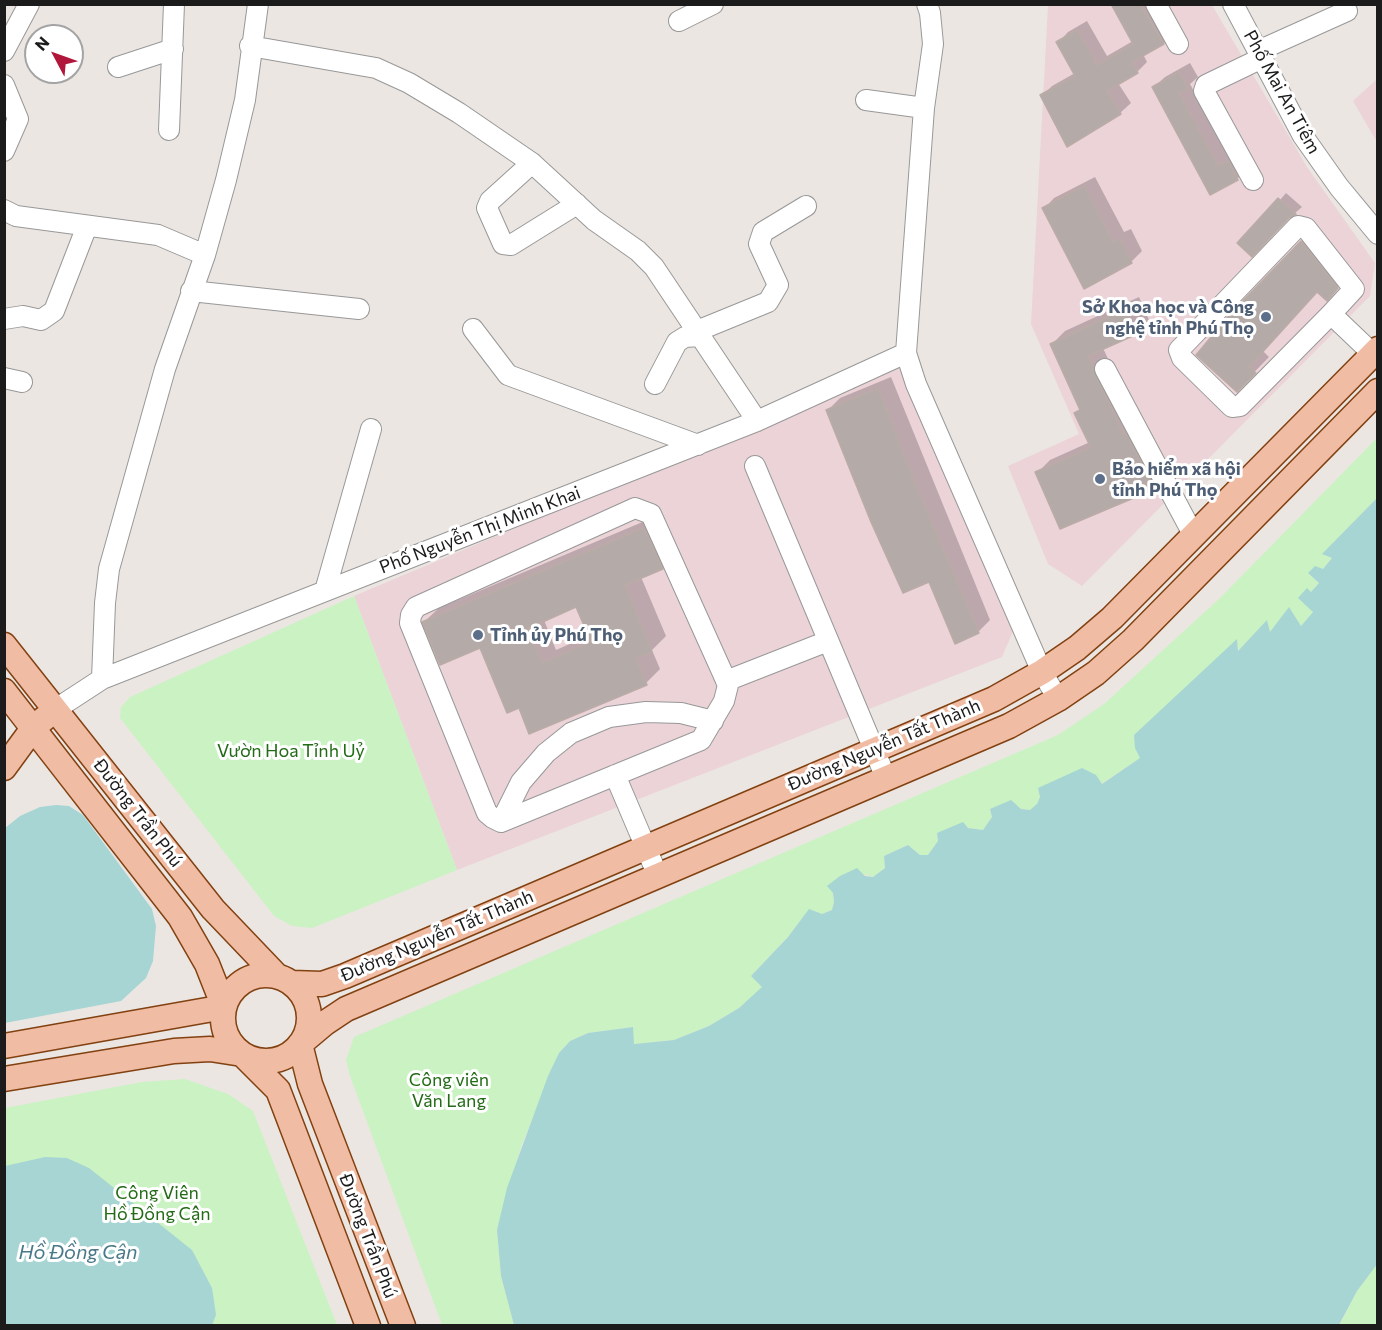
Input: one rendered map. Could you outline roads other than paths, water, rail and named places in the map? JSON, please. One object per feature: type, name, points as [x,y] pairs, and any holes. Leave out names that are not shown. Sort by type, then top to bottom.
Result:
[{"type":"main road","name":"Đường Nguyễn Tất Thành","points":[[284,980],[313,985],[330,982],[994,699],[1042,672],[1077,648],[1112,618],[1375,351]]},
{"type":"main road","name":"Đường Nguyễn Tất Thành","points":[[300,1044],[346,1010],[1008,726],[1058,699],[1096,673],[1132,640],[1377,391]]},
{"type":"main road","name":"Đường Trần Phú","points":[[4,645],[213,909],[284,980]]},
{"type":"main road","name":"Đường Trần Phú","points":[[4,691],[180,918],[207,964],[225,1007]]},
{"type":"main road","points":[[4,768],[34,728],[56,709]]},
{"type":"main road","points":[[4,1079],[174,1051],[210,1049],[242,1054],[261,1061],[286,1056],[300,1044],[308,1028],[309,1012],[304,996],[284,980],[260,975],[244,981],[232,992],[225,1007],[226,1034],[242,1054]]},
{"type":"main road","points":[[4,1046],[225,1007]]},
{"type":"main road","name":"Đường Trần Phú","points":[[300,1044],[310,1084],[403,1326]]},
{"type":"main road","name":"Đường Trần Phú","points":[[242,1054],[278,1090],[368,1326]]},
{"type":"street","points":[[4,51],[28,4]]},
{"type":"street","points":[[169,130],[174,4]]},
{"type":"street","points":[[102,679],[105,603],[110,569],[165,369],[205,255],[226,180],[245,100],[250,46],[258,4]]},
{"type":"street","points":[[679,21],[713,4]]},
{"type":"street","points":[[1156,4],[1178,44]]},
{"type":"street","name":"Phố Mai An Tiêm","points":[[1233,4],[1303,136],[1339,187],[1377,234]]},
{"type":"street","points":[[934,7],[933,44],[924,108],[906,353],[916,384],[1042,672],[1058,699]]},
{"type":"street","points":[[1253,180],[1204,91],[1206,85],[1347,11]]},
{"type":"street","points":[[250,46],[376,68],[409,83],[459,113],[532,163],[577,204],[654,267],[757,422]]},
{"type":"street","points":[[118,67],[173,49]]},
{"type":"street","points":[[4,85],[18,119],[4,151]]},
{"type":"street","points":[[866,100],[924,108]]},
{"type":"street","points":[[532,163],[490,201],[487,208],[503,244],[511,245],[577,204]]},
{"type":"street","points":[[655,384],[677,342],[768,302],[778,285],[759,244],[763,232],[806,206]]},
{"type":"street","points":[[4,210],[15,216],[158,235],[205,255]]},
{"type":"street","points":[[4,319],[23,316],[41,320],[54,311],[87,226]]},
{"type":"street","points":[[1298,226],[1306,228],[1354,289],[1331,314],[1240,406],[1232,407],[1182,358],[1179,350],[1298,226]]},
{"type":"street","points":[[192,291],[359,309]]},
{"type":"street","points":[[1331,314],[1375,351]]},
{"type":"street","points":[[473,330],[508,375],[698,445]]},
{"type":"street","name":"Phố Nguyễn Thị Minh Khai","points":[[56,709],[102,679],[757,422],[906,353]]},
{"type":"street","points":[[1105,369],[1194,536]]},
{"type":"street","points":[[325,591],[371,429]]},
{"type":"street","points":[[755,466],[886,778]]},
{"type":"street","points":[[635,508],[651,514],[726,681],[727,693],[701,740],[501,822],[487,813],[410,622],[416,607],[635,508]]},
{"type":"street","points":[[726,681],[828,641]]},
{"type":"street","points":[[501,822],[521,782],[546,753],[571,733],[609,717],[646,712],[681,713],[713,721]]},
{"type":"street","points":[[615,775],[658,876]]},
{"type":"water","points":[[1377,498],[1378,1263],[1357,1291],[1339,1325],[514,1325],[501,1276],[497,1230],[507,1188],[548,1076],[559,1053],[570,1041],[588,1033],[633,1027],[634,1044],[674,1040],[709,1026],[739,1008],[762,987],[751,976],[788,937],[809,909],[822,914],[832,910],[833,893],[827,886],[840,876],[857,868],[865,876],[873,877],[885,868],[884,856],[908,845],[920,855],[928,855],[938,841],[937,833],[963,822],[968,828],[983,830],[992,817],[990,809],[1011,800],[1021,809],[1030,810],[1037,804],[1040,797],[1038,788],[1082,768],[1096,775],[1102,784],[1140,758],[1135,748],[1134,735],[1237,639],[1238,651],[1267,620],[1270,632],[1289,607],[1301,626],[1313,612],[1298,598],[1307,588],[1311,592],[1319,583],[1308,573],[1315,566],[1323,569],[1332,558],[1322,554]]},
{"type":"water","points":[[69,806],[83,815],[152,909],[156,926],[153,961],[146,978],[121,1001],[5,1023],[5,828],[20,816],[40,807]]},
{"type":"water","name":"Hồ Đồng Cận","points":[[45,1157],[67,1158],[89,1168],[192,1250],[212,1288],[216,1315],[212,1325],[5,1325],[5,1166]]},
{"type":"place","name":"Sở Khoa học và Công nghệ tỉnh Phú Thọ","points":[[1266,317]]},
{"type":"place","name":"Bảo hiểm xã hội tỉnh Phú Thọ","points":[[1100,479]]},
{"type":"place","name":"Tỉnh ủy Phú Thọ","points":[[478,635]]},
{"type":"park label","name":"Vườn Hoa Tỉnh Uỷ","points":[[291,751]]},
{"type":"park label","name":"Công viên Văn Lang","points":[[449,1090]]},
{"type":"park label","name":"Công Viên Hồ Đồng Cận","points":[[157,1203]]}]
